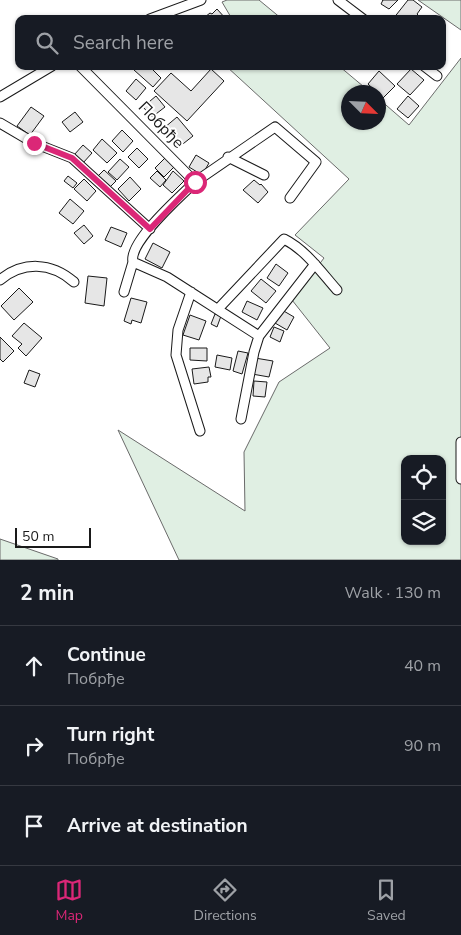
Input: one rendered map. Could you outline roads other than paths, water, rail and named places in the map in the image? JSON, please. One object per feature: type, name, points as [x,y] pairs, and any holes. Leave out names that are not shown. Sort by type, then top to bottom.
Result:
[{"type":"street","points":[[161,15],[201,0]]},
{"type":"street","points":[[338,0],[358,15]]},
{"type":"street","points":[[0,97],[45,70]]},
{"type":"street","name":"Побрђе","points":[[84,70],[195,182]]},
{"type":"street","points":[[429,70],[437,76]]},
{"type":"street","points":[[0,123],[34,143],[72,158],[150,229]]},
{"type":"street","points":[[124,292],[133,262],[131,255],[150,229],[195,182],[275,127],[316,162],[290,198]]},
{"type":"street","points":[[228,158],[264,175]]},
{"type":"street","points":[[218,309],[284,239],[293,244],[315,264],[337,290]]},
{"type":"street","points":[[133,262],[167,277],[259,336]]},
{"type":"street","points":[[241,419],[259,336],[315,264]]},
{"type":"street","points":[[0,280],[17,269],[35,265],[65,274],[74,282]]},
{"type":"street","points":[[191,292],[178,330],[176,355],[200,431]]},
{"type":"street","points":[[461,442],[461,479]]}]
